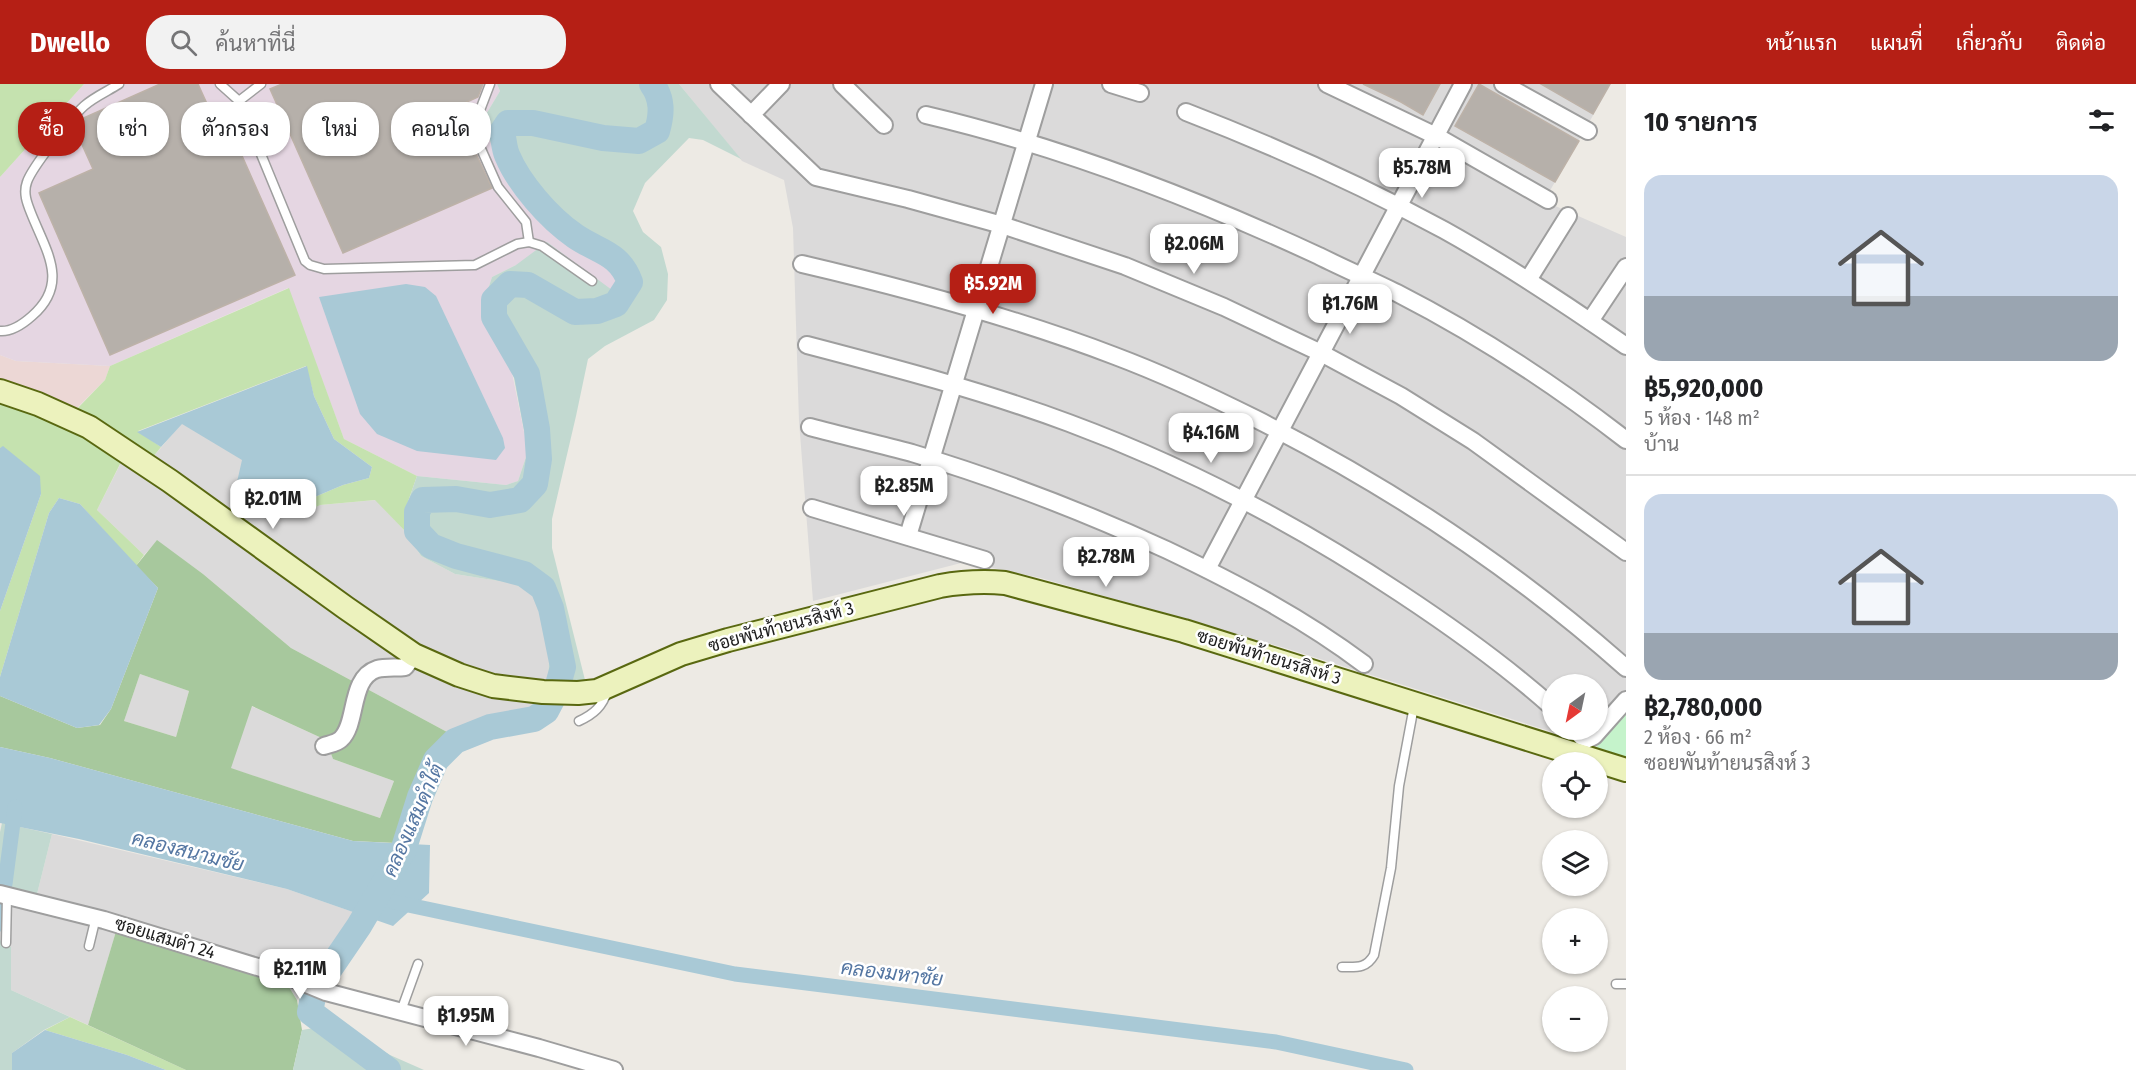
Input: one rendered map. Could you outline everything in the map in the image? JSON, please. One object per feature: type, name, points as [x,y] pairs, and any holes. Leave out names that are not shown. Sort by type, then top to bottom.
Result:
[{"type":"street","points":[[719,84],[816,177],[1002,225],[1125,266],[1224,307],[1321,353],[1401,396],[1473,441],[1626,552]]},
{"type":"street","points":[[751,115],[781,84]]},
{"type":"street","points":[[842,84],[884,125]]},
{"type":"street","points":[[908,536],[1044,84]]},
{"type":"street","points":[[1111,84],[1140,93]]},
{"type":"street","points":[[1327,84],[1436,136],[1548,200]]},
{"type":"street","points":[[1207,569],[1463,84]]},
{"type":"street","points":[[1503,84],[1588,131]]},
{"type":"street","points":[[1186,112],[1292,156],[1444,230],[1528,279],[1626,346]]},
{"type":"street","points":[[926,115],[1027,141],[1106,168],[1218,211],[1361,276],[1406,298],[1488,345],[1626,440]]},
{"type":"street","points":[[1528,279],[1568,216]]},
{"type":"street","points":[[802,264],[977,309],[1117,356],[1207,395],[1280,431],[1360,475],[1456,536],[1568,618],[1626,668]]},
{"type":"street","points":[[1590,321],[1626,267]]},
{"type":"street","points":[[807,345],[916,373],[1070,423],[1191,474],[1244,500],[1338,553],[1435,616],[1520,679],[1542,698]]},
{"type":"street","name":"ซอยพันท้ายนรสิงห์ 3","points":[[0,391],[38,404],[89,427],[180,487],[414,655],[459,675],[493,686],[543,692],[597,691],[681,654],[728,640],[821,614],[940,586],[968,581],[986,581],[1005,583],[1184,631],[1626,770]]},
{"type":"street","points":[[810,427],[993,479],[1076,509],[1207,569],[1273,604],[1365,664]]},
{"type":"street","points":[[812,508],[985,560]]},
{"type":"street","points":[[324,746],[343,737],[356,695],[366,677],[376,670],[405,667],[414,655]]},
{"type":"street","points":[[1608,720],[1626,700]]},
{"type":"street","name":"ซอยแสมดำ 24","points":[[4,895],[96,917],[287,976],[326,992],[614,1070]]},
{"type":"lane","points":[[0,331],[8,332],[41,309],[50,294],[54,278],[51,263],[26,199],[26,183],[39,160],[85,105],[119,84]]},
{"type":"lane","points":[[220,84],[239,101],[305,261],[310,265],[324,270],[475,265],[517,244],[529,242],[542,246],[592,281]]},
{"type":"lane","points":[[239,101],[261,84]]},
{"type":"lane","points":[[490,84],[477,118],[478,142],[498,187],[526,222],[529,242]]},
{"type":"lane","points":[[579,721],[597,710],[604,702],[609,687]]},
{"type":"lane","points":[[1342,968],[1364,967],[1374,955],[1391,868],[1399,786],[1414,703]]},
{"type":"lane","points":[[4,895],[6,943]]},
{"type":"lane","points":[[89,946],[96,917]]},
{"type":"lane","points":[[401,1011],[418,964]]},
{"type":"lane","points":[[1616,984],[1626,984]]},
{"type":"shaded area","points":[[84,84],[497,84],[500,91],[491,106],[491,102],[391,102],[391,156],[491,156],[491,135],[553,230],[560,219],[630,262],[612,290],[516,265],[492,277],[481,311],[509,358],[528,451],[518,481],[506,485],[417,476],[344,439],[288,288],[110,366],[16,361],[0,355],[0,177],[19,156],[85,156],[85,102],[68,102]]},
{"type":"shaded area","points":[[679,84],[1611,84],[1544,201],[1626,237],[1626,755],[1578,740],[1608,740],[1608,674],[1542,674],[1542,729],[1285,648],[1041,578],[965,562],[813,601],[799,421],[793,228],[784,180],[742,161]]},
{"type":"shaded area","points":[[0,355],[16,361],[110,366],[105,380],[61,424],[0,401]]},
{"type":"shaded area","points":[[182,423],[320,505],[376,500],[406,532],[421,556],[455,574],[512,583],[538,596],[550,640],[548,682],[531,710],[447,732],[291,648],[203,574],[157,541],[144,555],[97,510],[132,441],[153,457]]},
{"type":"shaded area","points":[[140,674],[189,691],[176,737],[124,721]]},
{"type":"shaded area","points":[[251,706],[326,740],[333,759],[394,781],[380,818],[230,768]]},
{"type":"shaded area","points":[[52,834],[287,889],[356,913],[297,1000],[284,979],[117,928],[88,1025],[11,990],[11,947],[0,940],[0,886],[37,894]]},
{"type":"green space","points":[[0,84],[84,84],[68,102],[18,102],[19,156],[0,177]]},
{"type":"green space","points":[[497,84],[679,84],[741,159],[703,140],[689,138],[645,183],[633,211],[643,232],[661,247],[668,274],[667,300],[654,320],[605,346],[588,359],[552,519],[552,548],[585,680],[548,682],[550,640],[538,596],[512,583],[455,574],[421,556],[406,532],[404,513],[417,476],[506,485],[518,481],[528,451],[510,358],[481,311],[492,277],[516,265],[547,242],[612,290],[630,262],[560,219],[553,231],[502,170],[491,143],[491,106],[500,91]]},
{"type":"green space","points":[[289,288],[344,439],[417,476],[404,513],[406,532],[375,500],[320,505],[295,517],[284,510],[343,485],[369,478],[372,467],[334,439],[314,396],[306,366],[138,431],[161,447],[153,457],[132,441],[74,412],[105,380],[110,366]]},
{"type":"green space","points":[[0,401],[41,414],[123,458],[97,510],[144,555],[136,566],[80,504],[59,498],[49,513],[0,677],[0,611],[41,494],[3,447],[0,448]]},
{"type":"green space","points":[[157,540],[203,574],[291,648],[447,732],[414,782],[396,843],[353,841],[50,758],[0,747],[0,696],[77,728],[100,725],[111,709],[158,588],[136,566]],"holes":[[[140,674],[189,691],[176,737],[124,721]],[[252,706],[326,740],[333,759],[394,781],[380,818],[231,768]]]},
{"type":"green space","points":[[1626,711],[1626,757],[1596,747],[1602,740],[1608,740],[1608,733]]},
{"type":"green space","points":[[2,823],[52,834],[37,894],[0,886]]},
{"type":"green space","points":[[117,928],[284,979],[297,1000],[302,1030],[293,1070],[186,1070],[88,1025]]},
{"type":"green space","points":[[0,940],[11,947],[11,990],[70,1017],[44,1030],[12,1053],[12,1070],[0,1070]]},
{"type":"green space","points":[[70,1017],[186,1070],[166,1070],[127,1055],[45,1030]]},
{"type":"green space","points":[[338,1024],[390,1055],[424,1070],[293,1070],[302,1030]]},
{"type":"water","points":[[406,284],[425,287],[436,296],[503,438],[505,448],[496,460],[417,451],[377,434],[360,414],[319,297]]},
{"type":"water","points":[[307,366],[314,396],[334,439],[372,467],[369,478],[343,485],[284,510],[237,482],[242,460],[182,424],[161,447],[137,432]]},
{"type":"water","points":[[3,446],[40,476],[41,494],[0,611],[0,448]]},
{"type":"water","points":[[59,498],[80,504],[158,588],[111,709],[99,725],[77,728],[0,696],[0,677],[49,513]]},
{"type":"water","name":"คลองสนามชัย","points":[[0,747],[50,758],[353,841],[430,845],[429,893],[393,926],[287,889],[79,839],[0,823]]},
{"type":"water","points":[[45,1030],[127,1055],[166,1070],[12,1070],[12,1053]]},
{"type":"building","points":[[160,84],[198,84],[206,102],[181,102],[181,156],[242,156],[295,275],[110,355],[39,193],[93,169],[85,151],[85,117],[97,112],[97,156],[169,156],[169,102],[119,102]]},
{"type":"building","points":[[282,84],[483,84],[478,97],[467,102],[391,102],[391,156],[477,156],[492,188],[343,253],[290,134],[290,102],[276,102],[270,89]]},
{"type":"building","points":[[1363,84],[1440,84],[1423,115]]},
{"type":"building","points":[[1479,84],[1579,141],[1555,182],[1455,126]]},
{"type":"building","points":[[1541,84],[1610,84],[1593,114]]},
{"type":"waterway","name":"คลองแสมดำใต้","points":[[388,1070],[310,1012],[314,992],[359,926],[403,851],[420,797],[436,760],[455,741],[490,727],[534,719],[546,711],[556,692],[563,667],[551,608],[543,588],[524,574],[456,556],[431,546],[417,531],[417,512],[423,500],[456,499],[490,505],[520,500],[535,484],[539,459],[537,429],[527,374],[494,317],[494,300],[510,284],[528,285],[575,312],[597,311],[616,304],[630,282],[614,258],[575,236],[555,220],[536,200],[512,166],[506,152],[502,132],[508,123],[533,123],[603,138],[639,141],[657,131],[659,125],[660,101],[652,84]]},
{"type":"waterway","points":[[5,884],[15,807]]},
{"type":"waterway","name":"คลองมหาชัย","points":[[394,902],[735,974],[1276,1042],[1406,1070]]},
{"type":"waterway","points":[[0,924],[2,906]]}]
